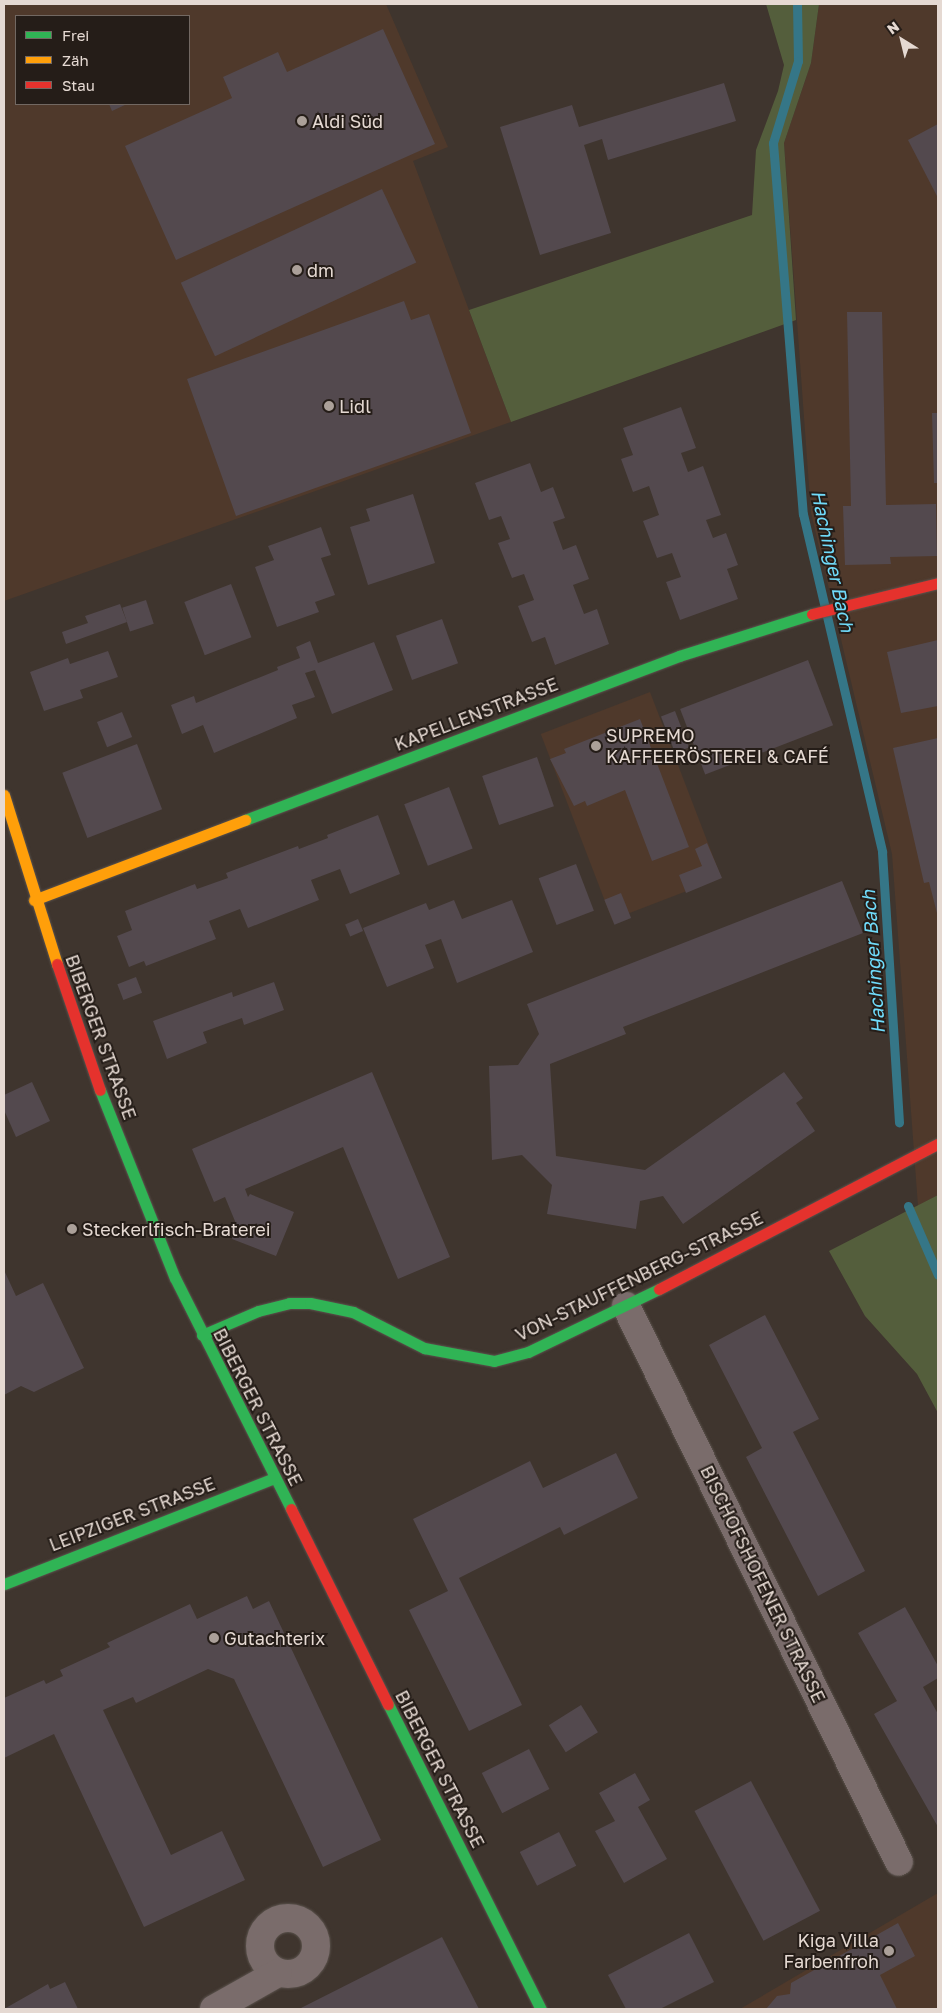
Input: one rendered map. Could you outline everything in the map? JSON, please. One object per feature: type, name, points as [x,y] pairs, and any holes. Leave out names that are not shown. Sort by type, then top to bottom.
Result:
[{"type":"street","name":"KAPELLENSTRASSE","points":[[34,900],[637,671],[818,613],[938,583]]},
{"type":"street","name":"BIBERGER STRASSE","points":[[4,795],[34,900],[121,1148],[202,1335],[541,2009]]},
{"type":"street","name":"VON-STAUFFENBERG-STRASSE","points":[[202,1335],[258,1311],[289,1303],[310,1303],[353,1312],[424,1348],[494,1361],[528,1352],[626,1306],[938,1144]]},
{"type":"street","name":"BISCHOFSHOFENER STRASSE","points":[[626,1306],[899,1862]]},
{"type":"street","name":"LEIPZIGER STRASSE","points":[[4,1584],[274,1478]]},
{"type":"street","points":[[214,2009],[278,1973]]},
{"type":"shaded area","points":[[4,4],[386,4],[448,147],[413,161],[511,422],[4,601]]},
{"type":"shaded area","points":[[819,4],[938,4],[938,1195],[918,1206],[892,854],[811,513],[784,143],[811,63]]},
{"type":"shaded area","points":[[650,692],[721,878],[612,920],[541,734]]},
{"type":"shaded area","name":"Kiga Villa Farbenfroh","points":[[938,1893],[938,2009],[740,2009]]},
{"type":"green space","points":[[766,4],[819,4],[811,63],[784,143],[796,320],[511,422],[469,310],[752,215],[756,150],[778,91],[784,65]]},
{"type":"green space","points":[[938,1195],[938,1413],[917,1374],[865,1316],[829,1251]]},
{"type":"building","name":"Aldi Süd","points":[[383,29],[435,144],[176,260],[125,146],[232,98],[223,77],[278,52],[287,72]]},
{"type":"building","points":[[724,83],[736,121],[608,160],[602,139],[584,145],[611,233],[540,255],[500,127],[572,105],[579,127]]},
{"type":"building","points":[[109,105],[125,105],[112,111]]},
{"type":"building","points":[[938,124],[938,198],[908,140]]},
{"type":"building","name":"dm","points":[[382,189],[416,262],[215,356],[181,283]]},
{"type":"building","name":"Lidl","points":[[404,301],[411,320],[429,314],[471,433],[236,516],[187,379]]},
{"type":"building","points":[[847,312],[882,312],[886,505],[936,504],[937,556],[890,557],[891,564],[845,565],[843,506],[851,506]]},
{"type":"building","points":[[681,407],[696,448],[681,453],[688,472],[703,466],[721,515],[706,520],[713,538],[726,533],[738,565],[727,569],[738,599],[680,620],[666,582],[681,577],[672,553],[657,558],[643,521],[659,515],[649,486],[633,492],[621,459],[633,455],[623,428]]},
{"type":"building","points":[[932,413],[938,413],[938,483],[934,483]]},
{"type":"building","points":[[530,463],[541,492],[553,487],[565,518],[553,522],[563,550],[576,545],[589,579],[573,585],[584,614],[597,609],[609,644],[555,665],[545,637],[532,642],[518,606],[534,600],[524,574],[512,578],[498,543],[510,539],[501,516],[489,520],[475,483]]},
{"type":"building","points":[[413,494],[435,563],[368,585],[350,527],[370,521],[366,509]]},
{"type":"building","points":[[321,527],[331,555],[321,558],[335,595],[315,602],[319,612],[277,627],[255,567],[274,560],[268,546]]},
{"type":"building","points":[[231,584],[251,637],[205,655],[184,602]]},
{"type":"building","points":[[146,600],[154,624],[130,632],[122,608]]},
{"type":"building","points":[[120,604],[127,622],[66,644],[62,632],[88,623],[85,616]]},
{"type":"building","points":[[442,619],[458,663],[412,680],[396,636]]},
{"type":"building","points":[[938,640],[938,706],[901,713],[887,652]]},
{"type":"building","points":[[310,641],[318,663],[374,642],[393,690],[332,714],[315,670],[305,673],[315,697],[292,705],[297,718],[214,753],[203,725],[182,734],[171,705],[194,696],[196,703],[278,670],[277,667],[300,658],[296,647]]},
{"type":"building","points":[[108,651],[118,677],[80,690],[83,698],[44,711],[30,672],[68,658],[70,664]]},
{"type":"building","points":[[808,660],[833,725],[705,774],[680,709]]},
{"type":"building","points":[[675,711],[689,747],[675,753],[661,716]]},
{"type":"building","points":[[122,712],[132,737],[107,747],[97,722]]},
{"type":"building","points":[[640,719],[689,847],[652,861],[625,790],[587,806],[585,801],[574,806],[550,759],[566,753],[564,749]]},
{"type":"building","points":[[938,738],[938,917],[929,882],[924,883],[893,748]]},
{"type":"building","points":[[137,744],[162,809],[87,838],[62,773]]},
{"type":"building","points":[[537,757],[554,806],[499,825],[482,776]]},
{"type":"building","points":[[449,787],[473,849],[428,866],[404,804]]},
{"type":"building","points":[[378,815],[400,874],[350,894],[340,869],[311,880],[319,900],[248,928],[240,909],[209,921],[216,939],[146,966],[144,961],[129,967],[117,936],[132,930],[125,911],[195,884],[197,889],[228,878],[226,873],[298,846],[299,849],[328,838],[327,835]]},
{"type":"building","points":[[707,843],[722,878],[686,893],[679,875],[702,866],[695,849]]},
{"type":"building","points":[[576,864],[594,911],[557,925],[539,878]]},
{"type":"building","points":[[842,881],[863,933],[623,1027],[626,1034],[550,1064],[556,1156],[645,1170],[784,1072],[803,1098],[796,1103],[815,1131],[683,1224],[663,1196],[640,1201],[636,1229],[547,1214],[552,1185],[522,1155],[492,1160],[489,1066],[518,1065],[539,1034],[527,1004]]},
{"type":"building","points":[[621,893],[631,918],[614,925],[604,900]]},
{"type":"building","points":[[454,900],[462,919],[512,900],[533,952],[457,983],[441,939],[425,945],[434,968],[387,987],[363,928],[426,903],[429,910]]},
{"type":"building","points":[[358,919],[363,931],[350,936],[345,924]]},
{"type":"building","points":[[136,977],[142,993],[123,1000],[117,984]]},
{"type":"building","points":[[274,982],[284,1010],[244,1025],[242,1018],[203,1032],[207,1043],[167,1059],[153,1021],[232,992],[233,997]]},
{"type":"building","points":[[372,1072],[450,1257],[398,1279],[343,1147],[245,1189],[248,1197],[250,1194],[294,1212],[276,1256],[232,1239],[237,1226],[225,1197],[214,1202],[192,1149]]},
{"type":"building","points":[[32,1082],[50,1121],[16,1137],[4,1110],[4,1095]]},
{"type":"building","points":[[4,1270],[16,1296],[43,1283],[84,1368],[34,1392],[21,1386],[4,1395]]},
{"type":"building","points":[[765,1315],[819,1419],[793,1432],[865,1571],[818,1596],[746,1457],[762,1448],[709,1345]]},
{"type":"building","points":[[616,1453],[638,1498],[564,1535],[560,1527],[459,1578],[522,1705],[469,1731],[409,1610],[448,1591],[413,1519],[530,1461],[543,1488]]},
{"type":"building","points":[[247,1596],[253,1609],[269,1601],[381,1840],[323,1867],[234,1679],[208,1669],[136,1703],[133,1697],[103,1710],[171,1855],[222,1831],[245,1880],[144,1927],[54,1734],[4,1758],[4,1698],[44,1680],[46,1684],[63,1676],[60,1670],[110,1647],[107,1643],[190,1604],[197,1619]]},
{"type":"building","points":[[905,1607],[938,1666],[938,1678],[923,1687],[938,1714],[938,1827],[874,1714],[897,1701],[858,1633]]},
{"type":"building","points":[[581,1705],[598,1732],[566,1752],[549,1725]]},
{"type":"building","points":[[529,1749],[549,1789],[502,1813],[482,1773]]},
{"type":"building","points":[[635,1773],[650,1800],[638,1807],[667,1859],[624,1883],[595,1831],[615,1821],[599,1793]]},
{"type":"building","points":[[751,1781],[820,1911],[764,1941],[694,1811]]},
{"type":"building","points":[[559,1832],[576,1866],[537,1886],[520,1852]]},
{"type":"building","points":[[898,1923],[915,1956],[880,1975],[897,2009],[766,2009],[777,1996],[790,1994],[791,1983]]},
{"type":"building","points":[[689,1933],[714,1982],[660,2009],[626,2009],[608,1975]]},
{"type":"building","points":[[442,1937],[479,2009],[299,2009],[396,1960]]},
{"type":"building","points":[[65,1982],[78,2009],[4,2009],[48,1984],[50,1989]]},
{"type":"waterway","name":"Hachinger Bach","points":[[797,4],[798,61],[773,143],[803,514],[882,852],[899,1122]]},
{"type":"waterway","name":"Hachinger Bach","points":[[908,1206],[938,1275]]},
{"type":"traffic: fast","points":[[245,820],[679,656],[812,614]]},
{"type":"traffic: fast","points":[[100,1090],[175,1278],[291,1509]]},
{"type":"traffic: fast","points":[[202,1335],[258,1311],[289,1303],[310,1303],[353,1312],[424,1348],[494,1361],[528,1352],[659,1289]]},
{"type":"traffic: fast","points":[[4,1584],[274,1478]]},
{"type":"traffic: fast","points":[[388,1704],[541,2009]]},
{"type":"traffic: slow","points":[[4,795],[57,964]]},
{"type":"traffic: slow","points":[[34,900],[245,820]]},
{"type":"traffic: jam","points":[[812,614],[938,583]]},
{"type":"traffic: jam","points":[[57,964],[100,1090]]},
{"type":"traffic: jam","points":[[659,1289],[938,1144]]},
{"type":"traffic: jam","points":[[291,1509],[388,1704]]},
{"type":"place","name":"Aldi Süd","points":[[302,121]]},
{"type":"place","name":"dm","points":[[297,270]]},
{"type":"place","name":"Lidl","points":[[329,406]]},
{"type":"place","name":"SUPREMO KAFFEERÖSTEREI & CAFÉ","points":[[596,746]]},
{"type":"place","name":"Steckerlfisch-Braterei","points":[[72,1229]]},
{"type":"place","name":"Gutachterix","points":[[214,1638]]},
{"type":"place","name":"Kiga Villa Farbenfroh","points":[[889,1951]]}]
